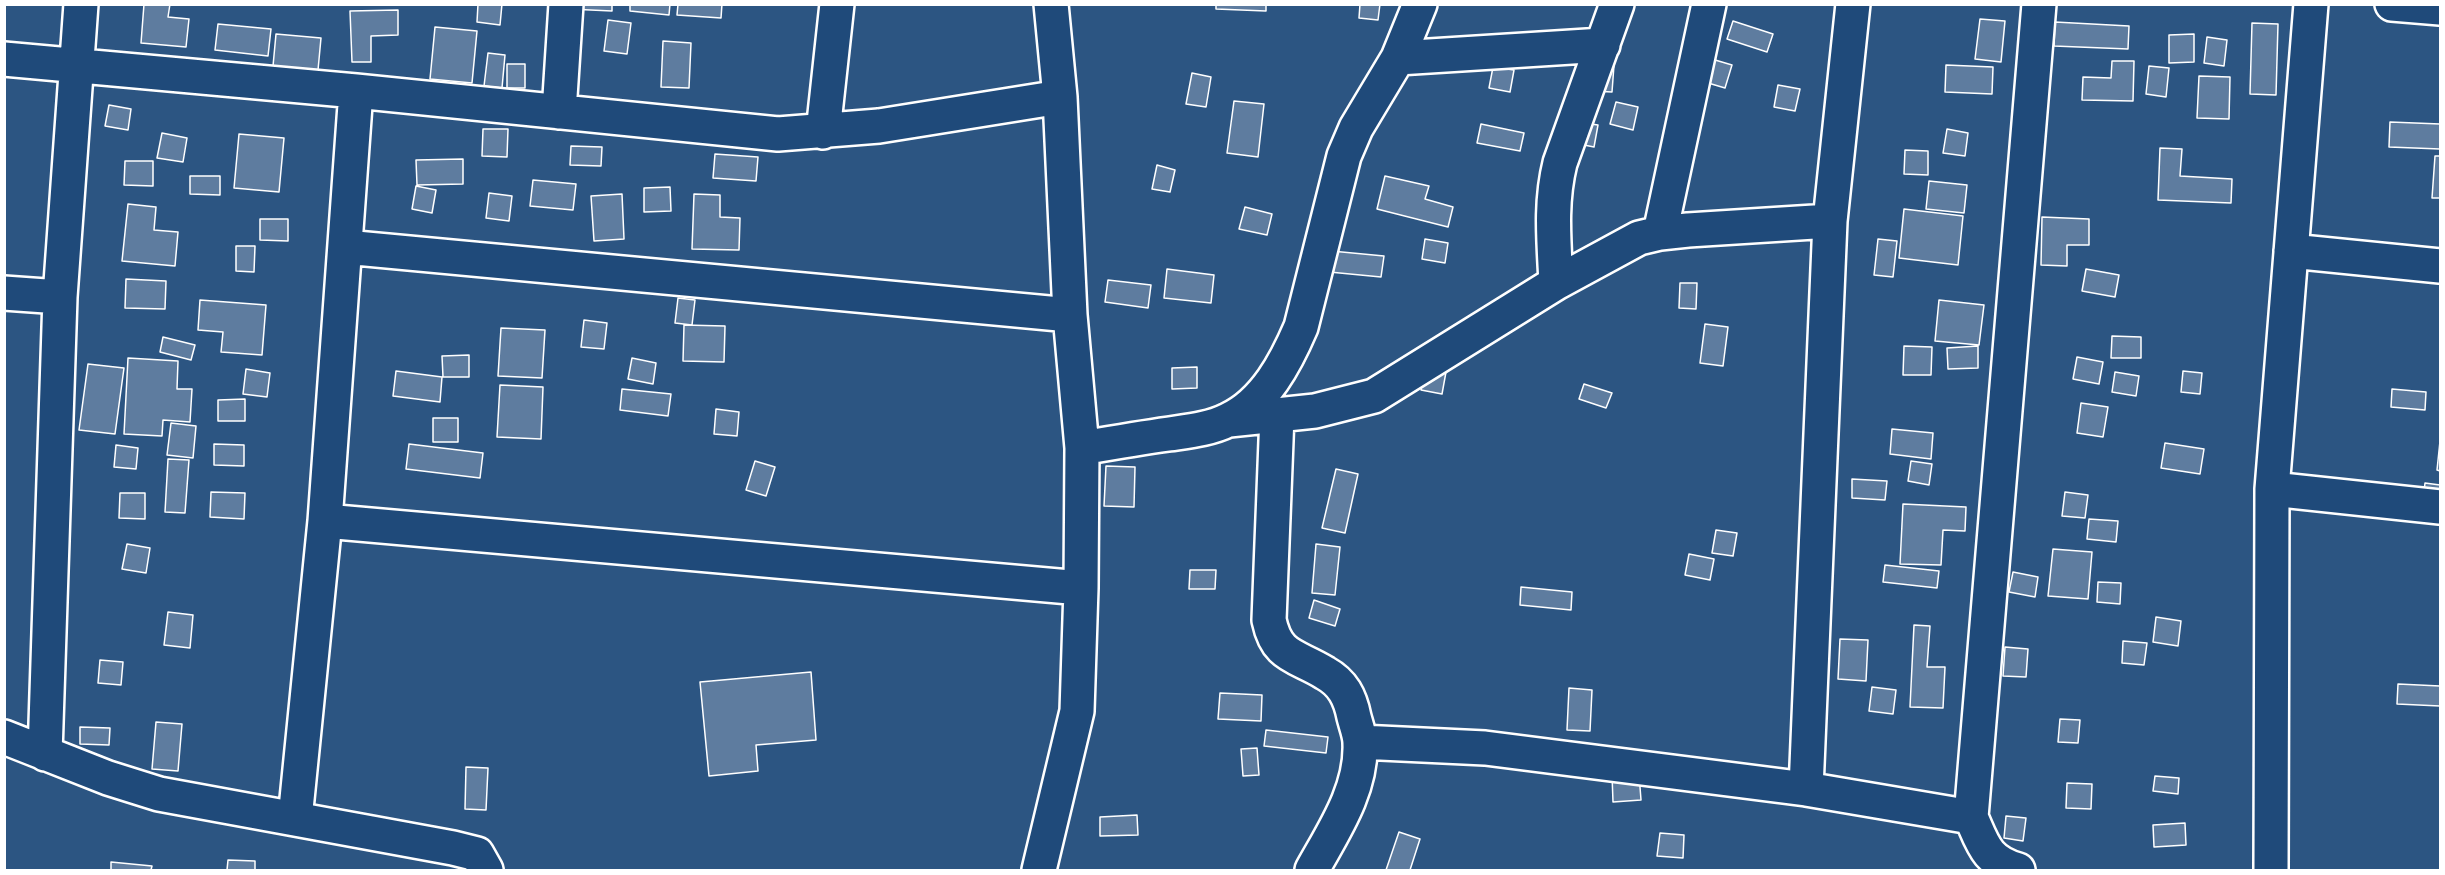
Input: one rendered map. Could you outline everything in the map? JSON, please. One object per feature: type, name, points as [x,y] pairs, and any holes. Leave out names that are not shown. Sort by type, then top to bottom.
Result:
[{"type":"street","points":[[45,754],[60,297],[81,4]]},
{"type":"street","points":[[559,112],[566,4]]},
{"type":"street","points":[[823,132],[837,4]]},
{"type":"street","points":[[1040,870],[1077,711],[1081,588],[1082,448],[1070,315],[1060,97],[1051,4]]},
{"type":"street","points":[[1229,420],[1257,399],[1290,354],[1301,327],[1344,156],[1356,128],[1398,58],[1420,4]]},
{"type":"street","points":[[1556,283],[1552,207],[1554,186],[1560,163],[1617,4]]},
{"type":"street","points":[[1660,233],[1708,4]]},
{"type":"street","points":[[1806,789],[1830,221],[1853,4]]},
{"type":"street","points":[[2018,870],[2007,867],[1987,853],[1971,817],[2039,4]]},
{"type":"street","points":[[2271,870],[2272,489],[2312,4]]},
{"type":"street","points":[[2392,4],[2440,8]]},
{"type":"street","points":[[1398,58],[1603,45]]},
{"type":"street","points":[[4,59],[356,91],[778,134],[879,126],[1060,97]]},
{"type":"street","points":[[295,819],[325,521],[356,91]]},
{"type":"street","points":[[1082,448],[1202,429],[1229,420],[1315,411],[1374,396],[1556,283],[1640,238],[1660,233],[1830,221]]},
{"type":"street","points":[[345,248],[1070,315]]},
{"type":"street","points":[[2291,251],[2440,266]]},
{"type":"street","points":[[4,293],[60,297]]},
{"type":"street","points":[[1276,415],[1269,620],[1272,633],[1277,644],[1289,657],[1325,673],[1339,684],[1350,698],[1360,742],[1358,769],[1347,806],[1312,870]]},
{"type":"street","points":[[2272,489],[2440,507]]},
{"type":"street","points":[[325,521],[1081,588]]},
{"type":"street","points":[[4,737],[108,778],[159,794],[477,854],[486,870]]},
{"type":"street","points":[[1360,742],[1485,748],[1806,789],[1971,817]]},
{"type":"building","points":[[144,4],[170,4],[168,17],[189,19],[186,47],[141,43]]},
{"type":"building","points":[[478,4],[502,4],[500,25],[477,22]]},
{"type":"building","points":[[569,4],[612,4],[612,11],[569,9]]},
{"type":"building","points":[[630,4],[670,4],[669,15],[630,11]]},
{"type":"building","points":[[678,4],[722,4],[721,18],[677,15]]},
{"type":"building","points":[[1216,4],[1266,4],[1266,11],[1216,9]]},
{"type":"building","points":[[1360,4],[1380,4],[1378,20],[1359,18]]},
{"type":"building","points":[[398,10],[398,35],[371,36],[371,62],[352,62],[350,11]]},
{"type":"building","points":[[1980,19],[2005,21],[2001,62],[1975,59]]},
{"type":"building","points":[[608,20],[631,23],[627,54],[604,51]]},
{"type":"building","points":[[1733,21],[1773,34],[1767,52],[1727,39]]},
{"type":"building","points":[[2055,22],[2129,26],[2128,49],[2054,46]]},
{"type":"building","points":[[2252,23],[2278,24],[2276,95],[2250,94]]},
{"type":"building","points":[[218,24],[271,29],[268,56],[215,50]]},
{"type":"building","points":[[435,27],[477,31],[472,83],[430,79]]},
{"type":"building","points":[[276,34],[321,38],[318,70],[273,66]]},
{"type":"building","points":[[2194,34],[2194,62],[2169,63],[2169,35]]},
{"type":"building","points":[[2207,37],[2227,40],[2224,66],[2204,63]]},
{"type":"building","points":[[663,41],[691,43],[689,88],[661,87]]},
{"type":"building","points":[[488,53],[505,55],[502,88],[484,86]]},
{"type":"building","points":[[1705,57],[1732,65],[1725,88],[1698,80]]},
{"type":"building","points":[[2112,61],[2134,61],[2133,101],[2082,100],[2083,77],[2111,78]]},
{"type":"building","points":[[1596,63],[1614,65],[1612,92],[1593,91]]},
{"type":"building","points":[[507,64],[525,64],[525,88],[507,88]]},
{"type":"building","points":[[1946,65],[1993,67],[1992,94],[1945,92]]},
{"type":"building","points":[[2149,66],[2169,68],[2166,97],[2146,94]]},
{"type":"building","points":[[1493,67],[1514,70],[1510,92],[1489,88]]},
{"type":"building","points":[[1192,73],[1211,77],[1206,107],[1186,104]]},
{"type":"building","points":[[2199,76],[2230,77],[2229,119],[2197,118]]},
{"type":"building","points":[[1778,85],[1800,89],[1795,111],[1774,107]]},
{"type":"building","points":[[1234,101],[1264,104],[1258,157],[1227,153]]},
{"type":"building","points":[[1616,102],[1638,107],[1633,130],[1610,124]]},
{"type":"building","points":[[109,105],[131,109],[128,130],[105,126]]},
{"type":"building","points":[[1577,122],[1598,125],[1594,147],[1574,143]]},
{"type":"building","points":[[2390,122],[2440,124],[2440,149],[2389,147]]},
{"type":"building","points":[[1481,124],[1524,133],[1520,151],[1477,143]]},
{"type":"building","points":[[483,129],[508,129],[507,157],[482,156]]},
{"type":"building","points":[[1947,129],[1968,133],[1965,156],[1943,153]]},
{"type":"building","points":[[162,133],[187,138],[183,162],[157,158]]},
{"type":"building","points":[[239,134],[284,138],[279,192],[234,188]]},
{"type":"building","points":[[571,146],[602,147],[601,166],[570,165]]},
{"type":"building","points":[[2160,148],[2182,149],[2180,176],[2232,179],[2231,203],[2158,200]]},
{"type":"building","points":[[1905,150],[1928,151],[1928,175],[1904,174]]},
{"type":"building","points":[[715,154],[758,157],[756,181],[713,178]]},
{"type":"building","points":[[2435,156],[2440,156],[2440,198],[2432,198]]},
{"type":"building","points":[[463,159],[463,184],[417,185],[416,160]]},
{"type":"building","points":[[125,161],[153,161],[153,186],[124,185]]},
{"type":"building","points":[[1157,165],[1175,170],[1170,192],[1152,189]]},
{"type":"building","points":[[190,176],[220,176],[220,195],[190,194]]},
{"type":"building","points":[[1385,176],[1429,186],[1425,199],[1453,207],[1448,227],[1377,209]]},
{"type":"building","points":[[533,180],[576,184],[573,210],[530,206]]},
{"type":"building","points":[[1929,181],[1967,185],[1964,213],[1926,209]]},
{"type":"building","points":[[416,186],[436,190],[432,213],[412,209]]},
{"type":"building","points":[[670,187],[671,211],[644,212],[644,188]]},
{"type":"building","points":[[489,193],[512,196],[509,221],[486,218]]},
{"type":"building","points":[[622,194],[624,239],[594,241],[591,196]]},
{"type":"building","points":[[694,194],[720,195],[720,217],[740,218],[739,250],[692,249]]},
{"type":"building","points":[[128,204],[156,207],[154,230],[178,232],[175,266],[122,261]]},
{"type":"building","points":[[1245,207],[1272,214],[1267,235],[1239,229]]},
{"type":"building","points":[[1904,209],[1963,216],[1958,265],[1899,258]]},
{"type":"building","points":[[2042,217],[2089,219],[2089,245],[2067,245],[2067,266],[2041,265]]},
{"type":"building","points":[[260,219],[288,219],[288,241],[260,240]]},
{"type":"building","points":[[1425,239],[1448,243],[1445,263],[1422,259]]},
{"type":"building","points":[[1878,239],[1897,241],[1893,277],[1874,275]]},
{"type":"building","points":[[236,246],[255,246],[254,272],[236,271]]},
{"type":"building","points":[[1321,250],[1384,256],[1381,277],[1319,271]]},
{"type":"building","points":[[1167,269],[1214,275],[1211,303],[1164,298]]},
{"type":"building","points":[[2086,269],[2119,275],[2115,297],[2082,291]]},
{"type":"building","points":[[126,279],[166,281],[165,309],[125,308]]},
{"type":"building","points":[[1108,280],[1151,285],[1148,308],[1105,302]]},
{"type":"building","points":[[1680,283],[1697,283],[1696,309],[1679,308]]},
{"type":"building","points":[[678,298],[695,300],[692,325],[675,323]]},
{"type":"building","points":[[200,300],[266,305],[262,355],[221,352],[223,332],[198,330]]},
{"type":"building","points":[[1939,300],[1984,305],[1979,345],[1935,341]]},
{"type":"building","points":[[584,320],[607,323],[604,349],[581,347]]},
{"type":"building","points":[[1705,324],[1728,327],[1723,366],[1700,363]]},
{"type":"building","points":[[684,325],[725,326],[724,362],[683,361]]},
{"type":"building","points":[[501,328],[545,330],[542,378],[498,376]]},
{"type":"building","points":[[2112,336],[2141,337],[2141,358],[2111,358]]},
{"type":"building","points":[[163,337],[195,345],[191,360],[160,352]]},
{"type":"building","points":[[1904,346],[1932,347],[1931,375],[1903,375]]},
{"type":"building","points":[[1978,346],[1978,368],[1948,369],[1947,348]]},
{"type":"building","points":[[469,355],[469,377],[443,377],[442,356]]},
{"type":"building","points":[[2077,357],[2103,362],[2099,384],[2073,379]]},
{"type":"building","points":[[128,358],[178,361],[177,389],[192,389],[190,422],[163,420],[162,436],[124,434]]},
{"type":"building","points":[[632,358],[656,363],[653,384],[628,379]]},
{"type":"building","points":[[88,364],[124,368],[115,434],[79,430]]},
{"type":"building","points":[[1197,367],[1197,388],[1172,389],[1172,368]]},
{"type":"building","points":[[246,369],[270,373],[267,397],[243,394]]},
{"type":"building","points":[[1425,369],[1446,372],[1442,394],[1421,390]]},
{"type":"building","points":[[396,371],[442,377],[440,402],[393,396]]},
{"type":"building","points":[[2183,371],[2202,373],[2200,394],[2181,392]]},
{"type":"building","points":[[2115,372],[2139,376],[2136,396],[2112,392]]},
{"type":"building","points":[[1584,384],[1612,393],[1606,408],[1579,399]]},
{"type":"building","points":[[500,385],[543,387],[541,439],[497,437]]},
{"type":"building","points":[[622,389],[671,394],[668,416],[620,410]]},
{"type":"building","points":[[2392,389],[2426,392],[2425,410],[2391,407]]},
{"type":"building","points":[[245,399],[245,421],[218,421],[218,400]]},
{"type":"building","points":[[2081,403],[2108,407],[2103,437],[2077,433]]},
{"type":"building","points":[[716,409],[739,412],[737,436],[714,434]]},
{"type":"building","points":[[433,418],[458,418],[458,442],[433,442]]},
{"type":"building","points":[[171,423],[196,426],[193,458],[167,455]]},
{"type":"building","points":[[1892,429],[1933,433],[1931,459],[1890,454]]},
{"type":"building","points":[[2440,441],[2440,471],[2437,470]]},
{"type":"building","points":[[2165,443],[2204,449],[2200,474],[2161,468]]},
{"type":"building","points":[[214,444],[244,445],[244,466],[214,465]]},
{"type":"building","points":[[409,444],[483,453],[480,478],[406,469]]},
{"type":"building","points":[[116,445],[138,448],[136,469],[114,467]]},
{"type":"building","points":[[168,459],[189,460],[185,513],[165,512]]},
{"type":"building","points":[[755,461],[775,467],[766,496],[746,490]]},
{"type":"building","points":[[1911,461],[1932,464],[1929,485],[1908,481]]},
{"type":"building","points":[[1106,466],[1135,467],[1134,507],[1104,506]]},
{"type":"building","points":[[1336,469],[1358,474],[1345,533],[1322,528]]},
{"type":"building","points":[[1852,479],[1887,481],[1885,500],[1852,498]]},
{"type":"building","points":[[2425,483],[2440,485],[2440,518],[2421,516]]},
{"type":"building","points":[[211,492],[245,493],[244,519],[210,517]]},
{"type":"building","points":[[2065,492],[2088,495],[2085,518],[2062,516]]},
{"type":"building","points":[[120,493],[145,493],[145,519],[119,518]]},
{"type":"building","points":[[1903,504],[1966,507],[1965,531],[1943,530],[1941,565],[1900,564]]},
{"type":"building","points":[[2089,519],[2118,521],[2116,542],[2087,539]]},
{"type":"building","points":[[1716,530],[1737,533],[1733,556],[1712,553]]},
{"type":"building","points":[[127,544],[150,548],[146,573],[122,569]]},
{"type":"building","points":[[1316,544],[1340,547],[1335,595],[1312,593]]},
{"type":"building","points":[[2053,549],[2092,552],[2088,599],[2048,596]]},
{"type":"building","points":[[1689,554],[1714,559],[1710,580],[1685,575]]},
{"type":"building","points":[[1885,565],[1939,571],[1937,588],[1883,582]]},
{"type":"building","points":[[1190,570],[1216,570],[1215,589],[1189,589]]},
{"type":"building","points":[[2013,572],[2038,577],[2035,597],[2009,592]]},
{"type":"building","points":[[2098,582],[2121,583],[2120,604],[2097,602]]},
{"type":"building","points":[[1521,587],[1572,592],[1571,610],[1520,605]]},
{"type":"building","points":[[1314,600],[1340,609],[1335,626],[1309,618]]},
{"type":"building","points":[[168,612],[193,615],[190,648],[164,645]]},
{"type":"building","points":[[2156,617],[2181,621],[2178,646],[2153,642]]},
{"type":"building","points":[[1914,625],[1930,626],[1927,667],[1945,667],[1943,708],[1910,707]]},
{"type":"building","points":[[1840,639],[1868,640],[1866,681],[1838,679]]},
{"type":"building","points":[[2123,641],[2147,643],[2144,665],[2122,663]]},
{"type":"building","points":[[2005,647],[2028,649],[2026,677],[2003,676]]},
{"type":"building","points":[[100,660],[123,662],[121,685],[98,683]]},
{"type":"building","points":[[811,672],[816,740],[756,745],[758,771],[709,776],[700,682]]},
{"type":"building","points":[[2398,684],[2440,686],[2440,706],[2397,704]]},
{"type":"building","points":[[1872,687],[1896,690],[1893,714],[1869,711]]},
{"type":"building","points":[[1569,688],[1592,690],[1590,731],[1567,730]]},
{"type":"building","points":[[1220,693],[1262,695],[1261,721],[1218,719]]},
{"type":"building","points":[[2060,719],[2080,720],[2078,743],[2058,742]]},
{"type":"building","points":[[156,722],[182,724],[178,771],[152,769]]},
{"type":"building","points":[[80,727],[110,728],[109,745],[80,744]]},
{"type":"building","points":[[1266,730],[1328,737],[1326,753],[1264,746]]},
{"type":"building","points":[[1257,748],[1259,775],[1243,776],[1241,749]]},
{"type":"building","points":[[466,767],[488,768],[486,810],[465,809]]},
{"type":"building","points":[[1639,774],[1641,800],[1613,802],[1612,775]]},
{"type":"building","points":[[2155,776],[2179,778],[2178,794],[2153,791]]},
{"type":"building","points":[[2067,783],[2092,784],[2091,809],[2066,808]]},
{"type":"building","points":[[1137,815],[1138,835],[1100,836],[1100,817]]},
{"type":"building","points":[[2006,816],[2026,818],[2023,841],[2004,838]]},
{"type":"building","points":[[2185,823],[2186,845],[2154,847],[2153,825]]},
{"type":"building","points":[[1399,832],[1420,839],[1410,870],[1386,870]]},
{"type":"building","points":[[1660,833],[1684,835],[1683,858],[1657,856]]},
{"type":"building","points":[[228,860],[255,861],[255,870],[227,870]]},
{"type":"building","points":[[111,862],[152,866],[151,870],[111,870]]}]
